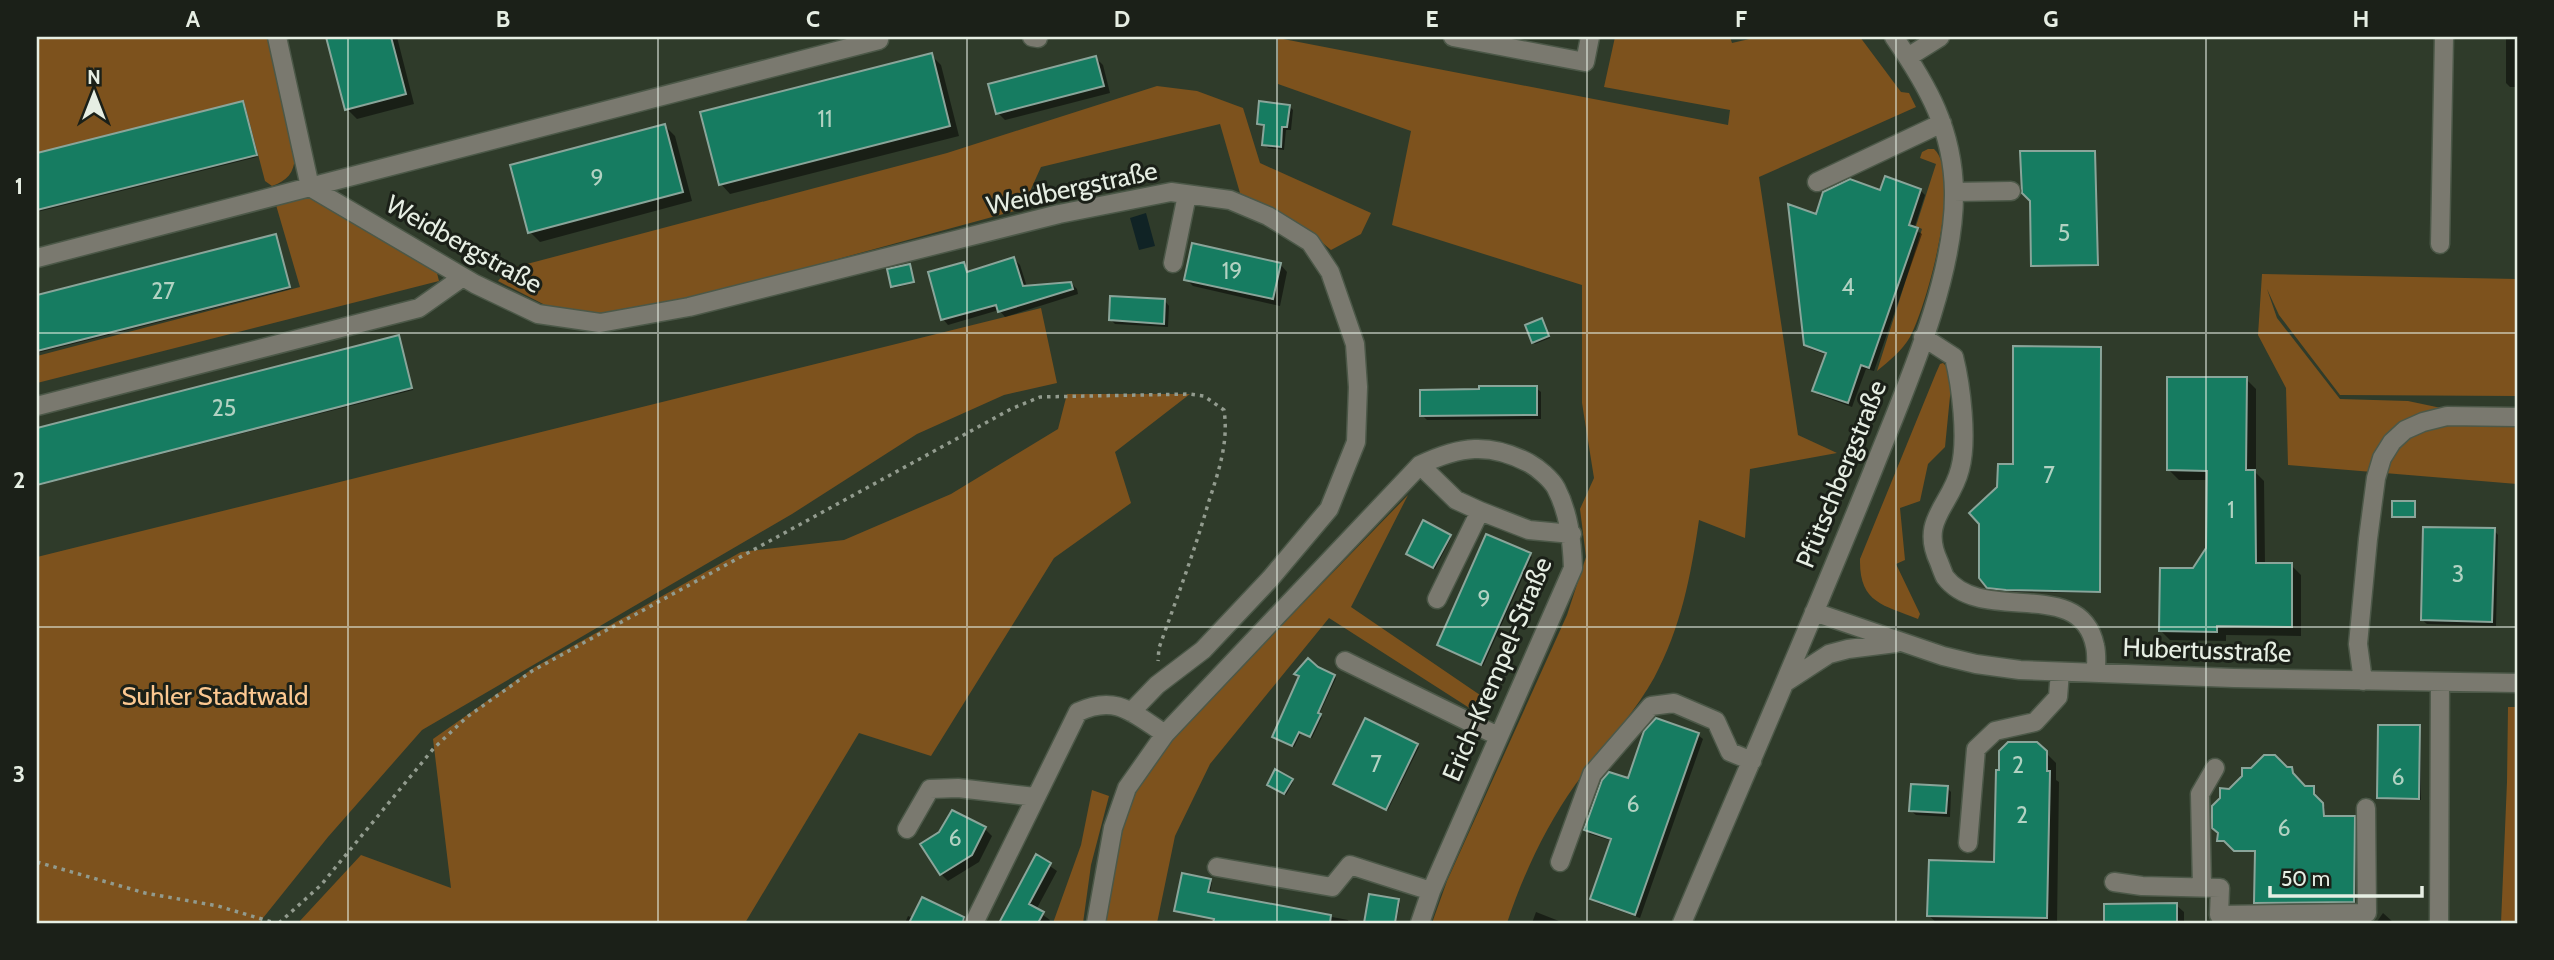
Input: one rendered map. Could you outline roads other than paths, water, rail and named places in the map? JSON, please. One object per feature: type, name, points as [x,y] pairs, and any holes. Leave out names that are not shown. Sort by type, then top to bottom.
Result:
[{"type":"street","points":[[37,258],[310,187],[277,37]]},
{"type":"street","name":"Weidbergstraße","points":[[310,187],[879,40],[878,37]]},
{"type":"street","points":[[1032,37],[1038,37]]},
{"type":"street","points":[[1453,37],[1585,62],[1590,37]]},
{"type":"street","name":"Pfütschbergstraße","points":[[1682,923],[1786,682],[1894,418],[1923,338],[1951,240],[1954,192],[1951,154],[1942,123],[1924,80],[1894,37]]},
{"type":"street","points":[[1908,57],[1940,37]]},
{"type":"street","points":[[2440,244],[2444,37]]},
{"type":"street","points":[[1817,182],[1942,123]]},
{"type":"street","name":"Weidbergstraße","points":[[310,187],[463,277],[538,314],[600,323],[688,307],[1059,214],[1171,192],[1230,200],[1268,216],[1310,242],[1330,271],[1355,344],[1359,387],[1356,442],[1329,509],[1270,579],[1203,650],[1157,685],[1131,712]]},
{"type":"street","points":[[1954,192],[2011,191]]},
{"type":"street","points":[[1173,263],[1187,195]]},
{"type":"street","points":[[37,406],[419,308],[463,277]]},
{"type":"street","points":[[1923,338],[1954,357],[1960,382],[1963,449],[1961,467],[1954,487],[1934,520],[1931,537],[1945,577],[1972,596],[2007,603],[2053,605],[2079,617],[2090,630],[2095,646],[2096,673]]},
{"type":"street","points":[[2363,681],[2358,644],[2368,539],[2376,478],[2382,458],[2392,442],[2405,430],[2423,422],[2447,416],[2517,416]]},
{"type":"street","name":"Erich-Krempel-Straße","points":[[1096,923],[1113,828],[1127,788],[1165,734],[1420,465],[1469,448],[1507,452],[1536,467],[1556,487],[1572,534],[1573,568],[1431,891],[1420,923]]},
{"type":"street","points":[[1420,465],[1456,500],[1480,511],[1529,530],[1572,534]]},
{"type":"street","points":[[1437,599],[1480,511]]},
{"type":"street","name":"Hubertusstraße","points":[[1814,612],[1899,643],[1976,664],[2020,670],[2517,683]]},
{"type":"street","name":"Hubertusstraße","points":[[1786,682],[1829,654],[1899,643]]},
{"type":"street","points":[[1345,661],[1498,736]]},
{"type":"street","points":[[1968,843],[1976,749],[1996,731],[2035,722],[2058,697],[2060,672]]},
{"type":"street","points":[[2440,682],[2440,923]]},
{"type":"street","points":[[1560,862],[1592,774],[1651,706],[1674,703],[1716,721],[1730,752],[1752,761]]},
{"type":"street","points":[[974,923],[1078,712],[1095,704],[1112,704],[1131,712],[1165,734]]},
{"type":"street","points":[[2202,887],[2200,794],[2215,768]]},
{"type":"street","points":[[906,829],[930,789],[958,789],[1035,797]]},
{"type":"street","points":[[2114,882],[2142,886],[2220,888],[2219,915],[2367,913],[2366,808]]},
{"type":"street","points":[[1217,867],[1332,887],[1350,865],[1431,891]]},
{"type":"water","points":[[1146,213],[1155,246],[1139,250],[1130,218]]},
{"type":"park label","name":"Suhler Stadtwald","points":[[215,696]]}]
